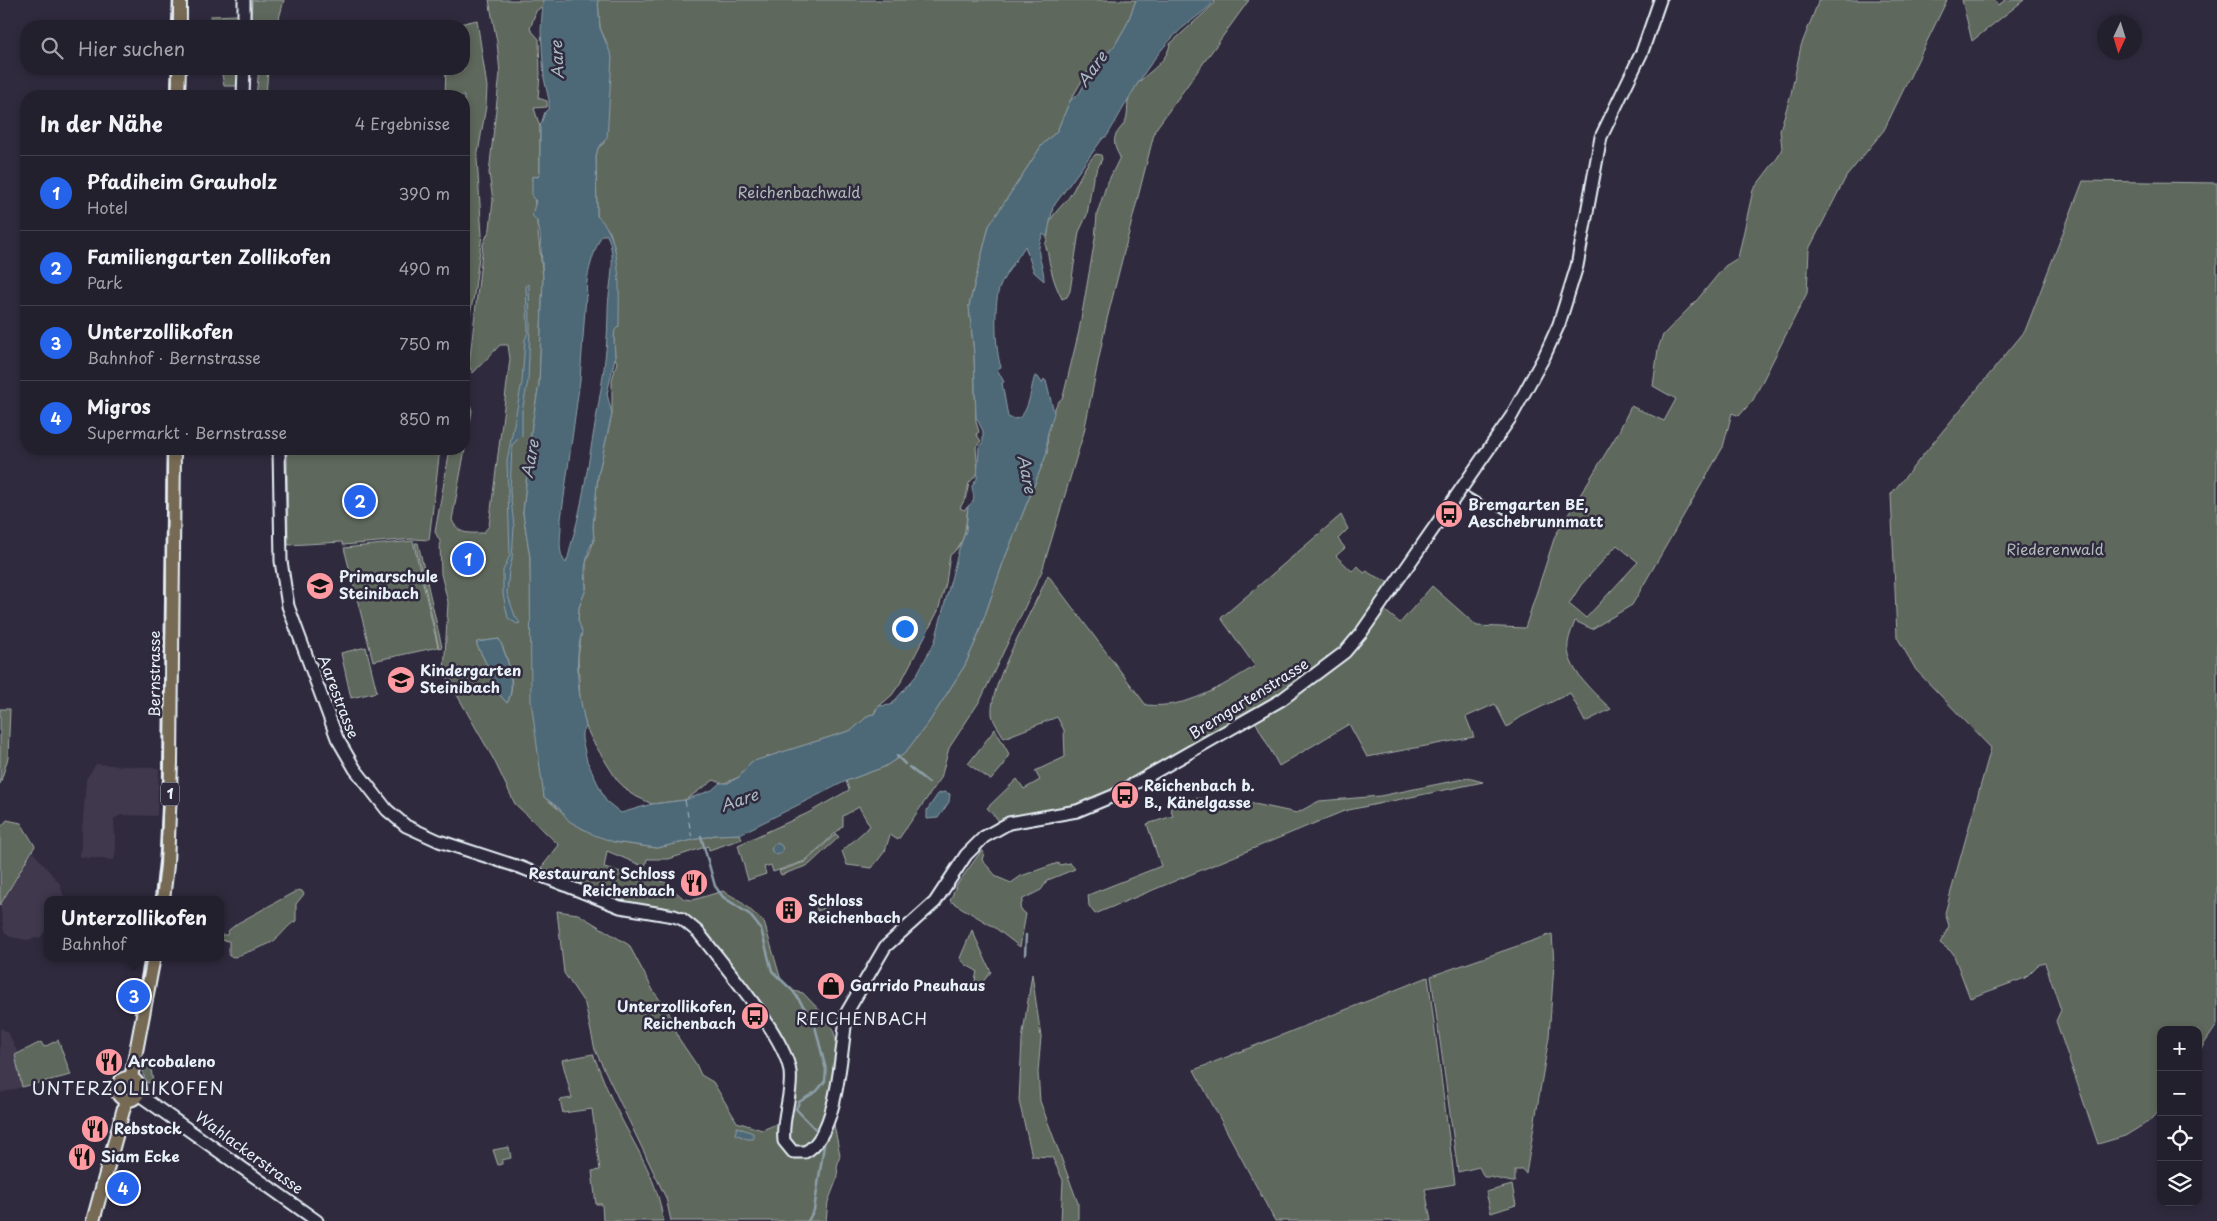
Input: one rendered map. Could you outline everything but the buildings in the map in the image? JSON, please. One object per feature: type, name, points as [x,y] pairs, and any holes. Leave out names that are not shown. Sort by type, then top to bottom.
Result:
[{"type":"main road","points":[[180,0],[180,20]]},
{"type":"main road","points":[[178,90],[179,75]]},
{"type":"main road","name":"Bernstrasse","points":[[163,896],[167,865],[171,763],[174,455]]},
{"type":"main road","points":[[131,1078],[153,961]]},
{"type":"main road","points":[[131,1078],[138,1084],[138,1094],[133,1099],[126,1100],[120,1097],[117,1087],[122,1080],[131,1078]]},
{"type":"main road","points":[[93,1221],[126,1100]]},
{"type":"street","points":[[244,0],[244,20]]},
{"type":"street","name":"Bremgartenstrasse","points":[[811,1149],[828,1124],[832,1112],[849,1007],[885,947],[935,902],[966,855],[991,832],[1009,823],[1077,811],[1104,801],[1256,716],[1323,671],[1352,645],[1511,417],[1552,340],[1578,266],[1601,137],[1642,52],[1660,0]]},
{"type":"street","points":[[243,90],[244,75]]},
{"type":"street","name":"Aarestrasse","points":[[280,455],[282,561],[288,606],[330,723],[343,752],[387,810],[397,819],[415,830],[472,853],[572,887],[620,907],[682,919],[698,932],[778,1039],[786,1055],[790,1089],[784,1141],[793,1152],[805,1152],[811,1149]]},
{"type":"street","name":"Wahlackerstrasse","points":[[138,1094],[317,1221]]},
{"type":"shaded area","points":[[96,764],[159,768],[157,816],[121,815],[114,819],[116,850],[114,860],[80,857],[86,779]]},
{"type":"shaded area","points":[[33,852],[60,884],[64,896],[44,896],[44,932],[41,937],[27,940],[10,937],[4,932],[0,905]]},
{"type":"shaded area","points":[[0,1028],[8,1032],[18,1053],[15,1055],[22,1087],[0,1093]]},
{"type":"green space","points":[[252,0],[284,0],[279,20],[251,20]]},
{"type":"green space","points":[[489,0],[543,0],[544,5],[536,11],[530,29],[539,39],[540,75],[538,98],[547,101],[547,107],[534,108],[540,127],[540,173],[538,177],[532,177],[543,278],[539,385],[532,425],[523,513],[530,557],[532,657],[544,797],[581,828],[614,842],[657,848],[715,835],[740,834],[742,839],[709,850],[708,846],[669,859],[647,859],[645,867],[607,851],[604,868],[665,882],[684,899],[693,900],[723,891],[739,900],[764,922],[781,980],[793,991],[803,993],[827,1018],[837,1043],[830,1104],[840,1155],[837,1167],[838,1176],[828,1202],[826,1221],[671,1221],[666,1198],[595,1050],[585,1004],[564,973],[557,911],[578,914],[629,945],[654,992],[668,1010],[679,1039],[701,1075],[713,1082],[737,1122],[762,1130],[777,1124],[788,1125],[794,1091],[794,1071],[788,1047],[782,1035],[742,983],[744,980],[707,932],[685,914],[664,907],[627,903],[541,868],[559,845],[515,804],[494,760],[444,672],[448,602],[441,574],[440,541],[435,532],[449,455],[464,455],[452,520],[461,531],[483,533],[489,526],[510,359],[508,345],[500,345],[473,373],[470,368],[483,244],[490,229],[493,200],[489,173],[500,73],[497,42]],"holes":[[[499,639],[508,662],[512,688],[507,703],[491,685],[491,673],[477,642]]]},
{"type":"green space","name":"Reichenbachwald","points":[[598,0],[1136,0],[1127,24],[1115,45],[1097,67],[1086,74],[1070,101],[1057,131],[1042,145],[989,226],[969,306],[974,353],[976,422],[979,432],[976,434],[981,441],[976,447],[978,473],[969,483],[966,497],[960,508],[964,510],[968,507],[964,533],[960,545],[950,555],[946,583],[938,611],[901,682],[892,695],[876,709],[874,714],[869,715],[852,730],[752,762],[739,777],[723,784],[714,780],[685,800],[652,804],[631,794],[617,780],[592,740],[586,727],[580,701],[578,657],[581,636],[578,620],[579,607],[586,589],[586,563],[594,540],[593,526],[598,475],[612,414],[612,380],[617,362],[615,358],[614,337],[615,251],[610,232],[597,216],[596,156],[598,148],[604,143],[606,41],[600,28]]},
{"type":"green space","points":[[1214,0],[1249,0],[1155,130],[1106,323],[1084,432],[1042,571],[981,699],[949,748],[941,778],[898,840],[890,835],[885,851],[872,868],[847,865],[842,851],[870,826],[859,807],[843,816],[843,826],[805,861],[773,872],[771,865],[764,867],[766,874],[748,880],[738,845],[808,813],[849,790],[846,781],[884,767],[904,754],[929,722],[965,665],[977,638],[1004,560],[1047,453],[1050,423],[1058,402],[1063,397],[1079,331],[1095,239],[1097,214],[1106,186],[1120,157],[1114,142],[1117,133],[1126,121],[1129,97],[1138,83],[1163,59],[1170,44],[1215,3]]},
{"type":"green space","points":[[1819,0],[1947,0],[1884,130],[1846,177],[1809,249],[1807,293],[1753,400],[1739,416],[1732,413],[1723,447],[1632,605],[1592,629],[1575,621],[1568,643],[1571,662],[1582,680],[1611,709],[1585,722],[1570,693],[1521,717],[1507,727],[1495,704],[1466,717],[1474,737],[1367,757],[1349,724],[1279,766],[1255,721],[1325,673],[1382,608],[1400,623],[1432,586],[1477,626],[1525,628],[1555,536],[1618,433],[1631,406],[1664,421],[1676,399],[1653,386],[1658,349],[1663,335],[1697,300],[1725,266],[1738,258],[1753,190],[1778,157],[1782,148],[1780,130],[1791,94],[1801,46]],"holes":[[[1617,545],[1638,562],[1586,618],[1569,604],[1581,585]]]},
{"type":"green space","points":[[1962,0],[1994,0],[1998,5],[2006,0],[2024,0],[1972,41]]},
{"type":"green space","points":[[237,15],[237,20],[211,20],[210,16]]},
{"type":"green space","points":[[477,20],[487,87],[486,106],[477,159],[482,235],[470,313],[470,90],[445,90],[446,75],[470,75],[470,22]]},
{"type":"green space","points":[[222,75],[237,75],[237,86],[224,86]]},
{"type":"green space","points":[[258,75],[268,75],[266,90],[257,90]]},
{"type":"green space","points":[[1096,154],[1101,155],[1102,159],[1093,178],[1087,215],[1079,232],[1070,291],[1067,297],[1062,299],[1053,276],[1045,245],[1049,225],[1052,218],[1071,194],[1082,172]]},
{"type":"green space","name":"Riederenwald","points":[[2083,181],[2217,183],[2217,1025],[2202,1047],[2202,1026],[2157,1026],[2157,1113],[2151,1120],[2125,1136],[2098,1144],[2056,1021],[2061,1010],[2045,963],[2038,965],[2025,978],[1970,998],[1953,953],[1940,943],[1949,926],[1945,913],[1991,748],[1916,670],[1897,637],[1891,494],[2025,331]]},
{"type":"green space","points":[[470,404],[472,411],[470,422]]},
{"type":"green space","points":[[287,455],[439,455],[429,540],[414,539],[343,545],[342,542],[288,545]]},
{"type":"green space","points":[[1341,515],[1348,529],[1338,539],[1345,548],[1336,556],[1352,571],[1358,566],[1364,573],[1367,571],[1389,584],[1343,650],[1254,713],[1089,803],[1000,822],[987,808],[1017,779],[1024,789],[1040,780],[1035,771],[1065,757],[1064,730],[1057,717],[1004,738],[992,714],[993,700],[1005,665],[1048,575],[1146,705],[1176,704],[1216,689],[1255,666],[1221,618]]},
{"type":"green space","points":[[413,541],[438,647],[373,661],[344,548]]},
{"type":"green space","points":[[415,543],[418,543],[442,647],[439,648]]},
{"type":"green space","points":[[366,647],[377,692],[351,698],[341,653]]},
{"type":"green space","points":[[0,709],[10,709],[8,758],[0,784]]},
{"type":"green space","points":[[995,729],[1009,754],[1004,765],[991,780],[968,764]]},
{"type":"green space","points":[[1468,778],[1483,782],[1344,811],[1095,914],[1089,906],[1088,895],[1161,866],[1147,824],[1173,816],[1167,797],[1236,800],[1297,813],[1319,801],[1380,796]]},
{"type":"green space","points":[[7,820],[21,823],[35,846],[0,905],[0,828]]},
{"type":"green space","points":[[836,834],[839,837],[809,865],[781,875],[779,871],[805,862]]},
{"type":"green space","points":[[982,850],[984,853],[982,860],[997,877],[1011,883],[1021,876],[1058,863],[1059,865],[1070,863],[1075,869],[1048,880],[1041,890],[1023,899],[1020,909],[1026,914],[1020,947],[994,927],[950,901],[956,886]]},
{"type":"green space","points":[[298,890],[304,894],[296,904],[296,921],[275,940],[235,957],[229,956],[229,941],[224,940],[224,935],[227,935],[229,930],[238,923]]},
{"type":"green space","points":[[821,896],[828,897],[834,906],[817,911],[816,902]]},
{"type":"green space","points":[[972,930],[991,972],[981,984],[974,986],[977,971],[966,965],[960,958]]},
{"type":"green space","points":[[1552,934],[1554,964],[1549,1037],[1526,1174],[1523,1170],[1515,1170],[1515,1182],[1512,1182],[1484,1177],[1479,1167],[1458,1172],[1431,976]]},
{"type":"green space","points":[[1032,974],[1041,1037],[1038,1072],[1040,1101],[1078,1203],[1078,1221],[1061,1221],[1063,1180],[1052,1157],[1032,1156],[1019,1101],[1022,1040]]},
{"type":"green space","points":[[1428,977],[1455,1184],[1425,1189],[1431,1221],[1275,1221],[1194,1070]]},
{"type":"green space","points":[[58,1040],[71,1075],[22,1087],[15,1055],[41,1042],[44,1047]]},
{"type":"green space","points":[[593,1054],[613,1103],[652,1180],[661,1207],[663,1221],[603,1221],[602,1204],[596,1204],[592,1171],[600,1170],[592,1109],[563,1113],[560,1100],[572,1098],[562,1060]]},
{"type":"green space","points":[[144,1062],[150,1062],[153,1082],[147,1083],[143,1074]]},
{"type":"green space","points":[[509,1147],[511,1158],[502,1160],[502,1164],[498,1165],[493,1150]]},
{"type":"green space","points":[[1512,1185],[1516,1205],[1491,1213],[1486,1192]]},
{"type":"water","name":"Aare","points":[[543,0],[598,0],[600,28],[612,57],[607,138],[598,148],[596,156],[597,216],[605,225],[611,238],[618,267],[619,326],[615,330],[615,358],[607,394],[612,414],[598,475],[593,526],[594,540],[589,549],[585,568],[586,589],[579,607],[578,620],[582,632],[577,668],[586,727],[582,732],[582,739],[587,761],[606,801],[621,813],[652,804],[685,800],[712,790],[720,783],[728,783],[739,777],[751,762],[852,730],[869,715],[874,714],[879,706],[891,705],[916,676],[935,641],[959,549],[966,531],[968,506],[974,499],[972,486],[977,479],[979,447],[983,442],[983,431],[976,417],[974,353],[969,306],[989,226],[1042,145],[1057,131],[1070,101],[1079,94],[1091,72],[1115,45],[1127,24],[1136,0],[1214,0],[1211,5],[1177,33],[1163,48],[1137,85],[1107,136],[1103,138],[1053,207],[1047,237],[1043,234],[1039,248],[1044,281],[1034,272],[1025,246],[999,289],[996,306],[996,328],[997,350],[1001,367],[997,369],[1004,382],[1002,383],[1008,417],[1015,419],[1024,412],[1028,405],[1035,376],[1042,383],[1044,379],[1046,381],[1054,413],[1047,436],[1047,453],[1004,560],[977,638],[965,665],[929,722],[904,754],[884,767],[846,781],[740,834],[715,835],[657,848],[614,842],[594,835],[569,821],[559,808],[544,797],[531,701],[530,557],[523,513],[532,425],[539,385],[543,278],[540,233],[537,221],[532,215],[536,201],[532,197],[532,176],[538,177],[540,173],[540,127],[545,112],[549,108],[544,78],[541,31]],"holes":[[[602,235],[607,235],[612,254],[612,273],[608,302],[608,330],[604,367],[582,501],[566,563],[560,548],[561,519],[580,380],[586,289],[593,255]]]},
{"type":"water","points":[[529,284],[528,381],[522,411],[522,435],[512,445],[510,491],[514,526],[507,593],[515,616],[520,623],[517,624],[508,618],[503,594],[503,571],[510,555],[507,461],[522,382],[525,340],[528,332],[526,286]]},
{"type":"water","points":[[499,639],[508,662],[511,679],[510,696],[507,703],[491,685],[491,673],[477,645],[477,642]]},
{"type":"water","points":[[944,792],[950,794],[949,802],[938,818],[927,819],[927,810],[938,794]]},
{"type":"water","points":[[777,843],[783,849],[777,855],[771,849]]},
{"type":"water","points":[[737,1127],[753,1133],[753,1139],[747,1139],[735,1134]]},
{"type":"waterway","points":[[897,756],[905,764]]},
{"type":"waterway","points":[[909,767],[929,783]]},
{"type":"waterway","points":[[701,836],[715,886],[723,897],[749,914],[761,929],[772,971],[793,991],[814,1022],[826,1070],[825,1081],[817,1091],[799,1102],[796,1109],[819,1133]]},
{"type":"waterway","points":[[1025,955],[1026,935]]},
{"type":"waterway","points":[[808,1221],[814,1210],[825,1139],[823,1137]]},
{"type":"ferry route","points":[[685,800],[692,839]]},
{"type":"railway","points":[[172,20],[173,0]]},
{"type":"railway","points":[[171,90],[172,75]]},
{"type":"railway","points":[[155,896],[160,854],[163,790],[167,455]]},
{"type":"railway","points":[[1466,491],[1523,525]]},
{"type":"railway","points":[[135,1013],[144,961]]},
{"type":"place","name":"Familiengarten Zollikofen","points":[[360,501]]},
{"type":"place","name":"Bremgarten BE, Aeschebrunnmatt","points":[[1449,514]]},
{"type":"place","name":"Pfadiheim Grauholz","points":[[468,559]]},
{"type":"place","name":"Primarschule Steinibach","points":[[320,586]]},
{"type":"place","name":"Kindergarten Steinibach","points":[[401,680]]},
{"type":"place","name":"Reichenbach b. B., Känelgasse","points":[[1125,795]]},
{"type":"place","name":"Restaurant Schloss Reichenbach","points":[[694,883]]},
{"type":"place","name":"Schloss Reichenbach","points":[[789,910]]},
{"type":"place","name":"Garrido Pneuhaus","points":[[831,986]]},
{"type":"place","name":"Unterzollikofen","points":[[134,996]]},
{"type":"place","name":"Unterzollikofen, Reichenbach","points":[[755,1016]]},
{"type":"place","name":"Arcobaleno","points":[[109,1062]]},
{"type":"place","name":"Rebstock","points":[[95,1129]]},
{"type":"place","name":"Siam Ecke","points":[[82,1157]]},
{"type":"place","name":"Migros","points":[[123,1188]]},
{"type":"district","name":"REICHENBACH","points":[[862,1019]]},
{"type":"district","name":"UNTERZOLLIKOFEN","points":[[128,1089]]}]
